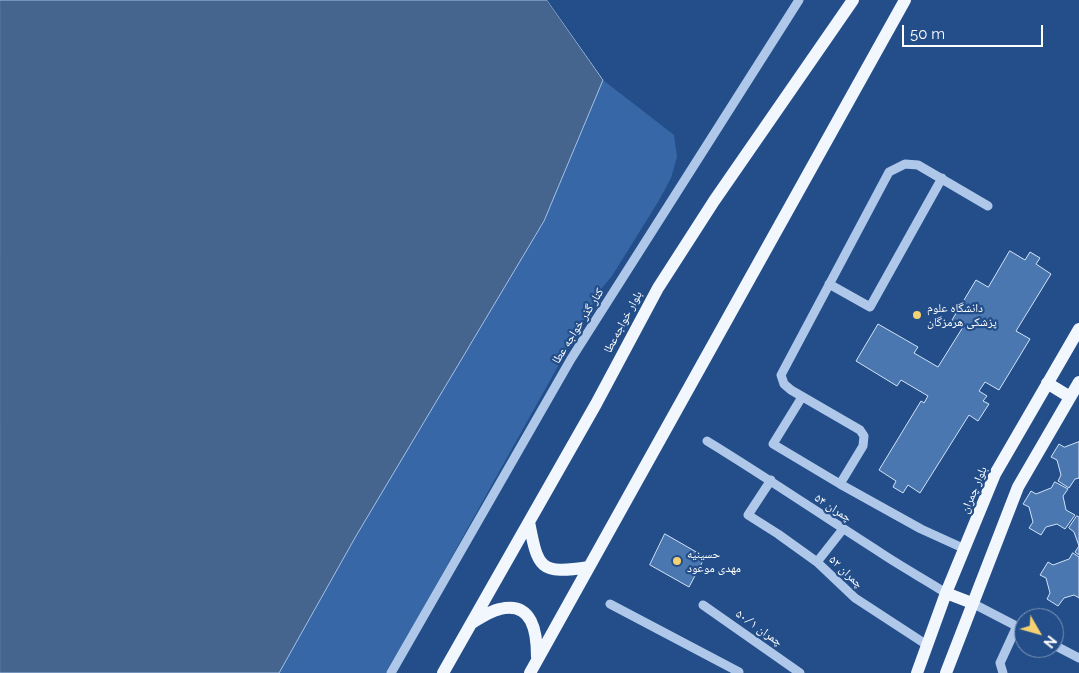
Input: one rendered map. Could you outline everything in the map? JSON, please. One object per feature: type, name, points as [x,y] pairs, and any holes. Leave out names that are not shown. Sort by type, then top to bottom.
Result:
[{"type":"main road","name":"بلوار خواجه‌عطا","points":[[443,673],[596,404],[658,288],[714,201],[853,0]]},
{"type":"main road","points":[[530,673],[905,0]]},
{"type":"main road","name":"بلوار چمران","points":[[917,673],[946,593],[995,474],[1079,329]]},
{"type":"main road","points":[[946,673],[1018,487],[1079,382]]},
{"type":"main road","points":[[1047,383],[1070,397]]},
{"type":"main road","points":[[529,522],[538,559],[544,566],[558,571],[589,566]]},
{"type":"main road","points":[[946,593],[972,603]]},
{"type":"main road","points":[[471,623],[498,609],[513,608],[521,611],[533,622],[537,637],[537,660]]},
{"type":"street","name":"کنار گذر خواجه عطا","points":[[391,673],[571,359],[799,0]]},
{"type":"street","points":[[840,484],[863,446],[864,436],[860,430],[802,397],[784,384],[780,375],[889,172],[905,164],[918,165],[988,206]]},
{"type":"street","points":[[829,284],[870,307],[942,178]]},
{"type":"street","points":[[802,397],[773,444],[921,529],[964,550]]},
{"type":"street","name":"چمران ۵۴","points":[[707,441],[946,593]]},
{"type":"street","name":"چمران ۵۲","points":[[771,480],[748,515],[817,562],[855,598],[927,645]]},
{"type":"street","points":[[817,562],[843,529]]},
{"type":"street","points":[[972,603],[1014,625]]},
{"type":"street","points":[[610,604],[684,642],[738,673]]},
{"type":"street","name":"چمران ۵۰/۱","points":[[703,605],[800,673]]},
{"type":"street","points":[[1003,673],[1000,663],[1014,638]]},
{"type":"street","points":[[1064,650],[1079,658]]},
{"type":"shaded area","points":[[0,0],[547,0],[603,80],[544,221],[356,536],[279,673],[0,673]]},
{"type":"shaded area","points":[[603,80],[674,135],[677,157],[671,178],[658,202],[612,276],[601,289],[387,673],[279,673],[356,536],[544,221]]},
{"type":"pier","points":[[547,0],[550,0],[605,79],[605,82]]},
{"type":"building","points":[[1010,251],[1025,260],[1030,252],[1040,258],[1036,264],[1051,274],[1016,331],[1030,339],[999,390],[985,382],[979,391],[987,396],[983,401],[989,404],[978,421],[969,415],[920,493],[908,485],[903,493],[893,487],[896,481],[879,470],[921,401],[924,403],[928,396],[901,380],[897,386],[856,361],[878,324],[918,347],[914,353],[938,367],[963,327],[952,320],[976,280],[988,287]]},
{"type":"building","points":[[1079,442],[1079,478],[1075,479],[1069,488],[1058,481],[1061,475],[1057,460],[1051,457],[1059,444],[1064,447]]},
{"type":"building","points":[[1055,482],[1068,489],[1063,496],[1066,510],[1075,515],[1065,529],[1057,524],[1046,527],[1041,535],[1029,528],[1033,522],[1029,507],[1023,504],[1031,491],[1036,494],[1051,488]]},
{"type":"building","points":[[1077,516],[1079,517],[1079,546],[1074,532],[1069,528]]},
{"type":"building","name":"حسینیه مهدی موعود","points":[[665,534],[705,557],[689,587],[650,565]]},
{"type":"building","points":[[1079,546],[1079,555],[1075,552]]},
{"type":"building","points":[[1073,553],[1079,557],[1079,598],[1074,595],[1064,598],[1058,606],[1047,599],[1050,593],[1046,578],[1040,575],[1048,562],[1053,565],[1069,559]]},
{"type":"place","name":"دانشگاه علوم پزشکی هرمزگان","points":[[917,315]]},
{"type":"place","name":"حسینیه مهدی موعود","points":[[677,561]]}]
